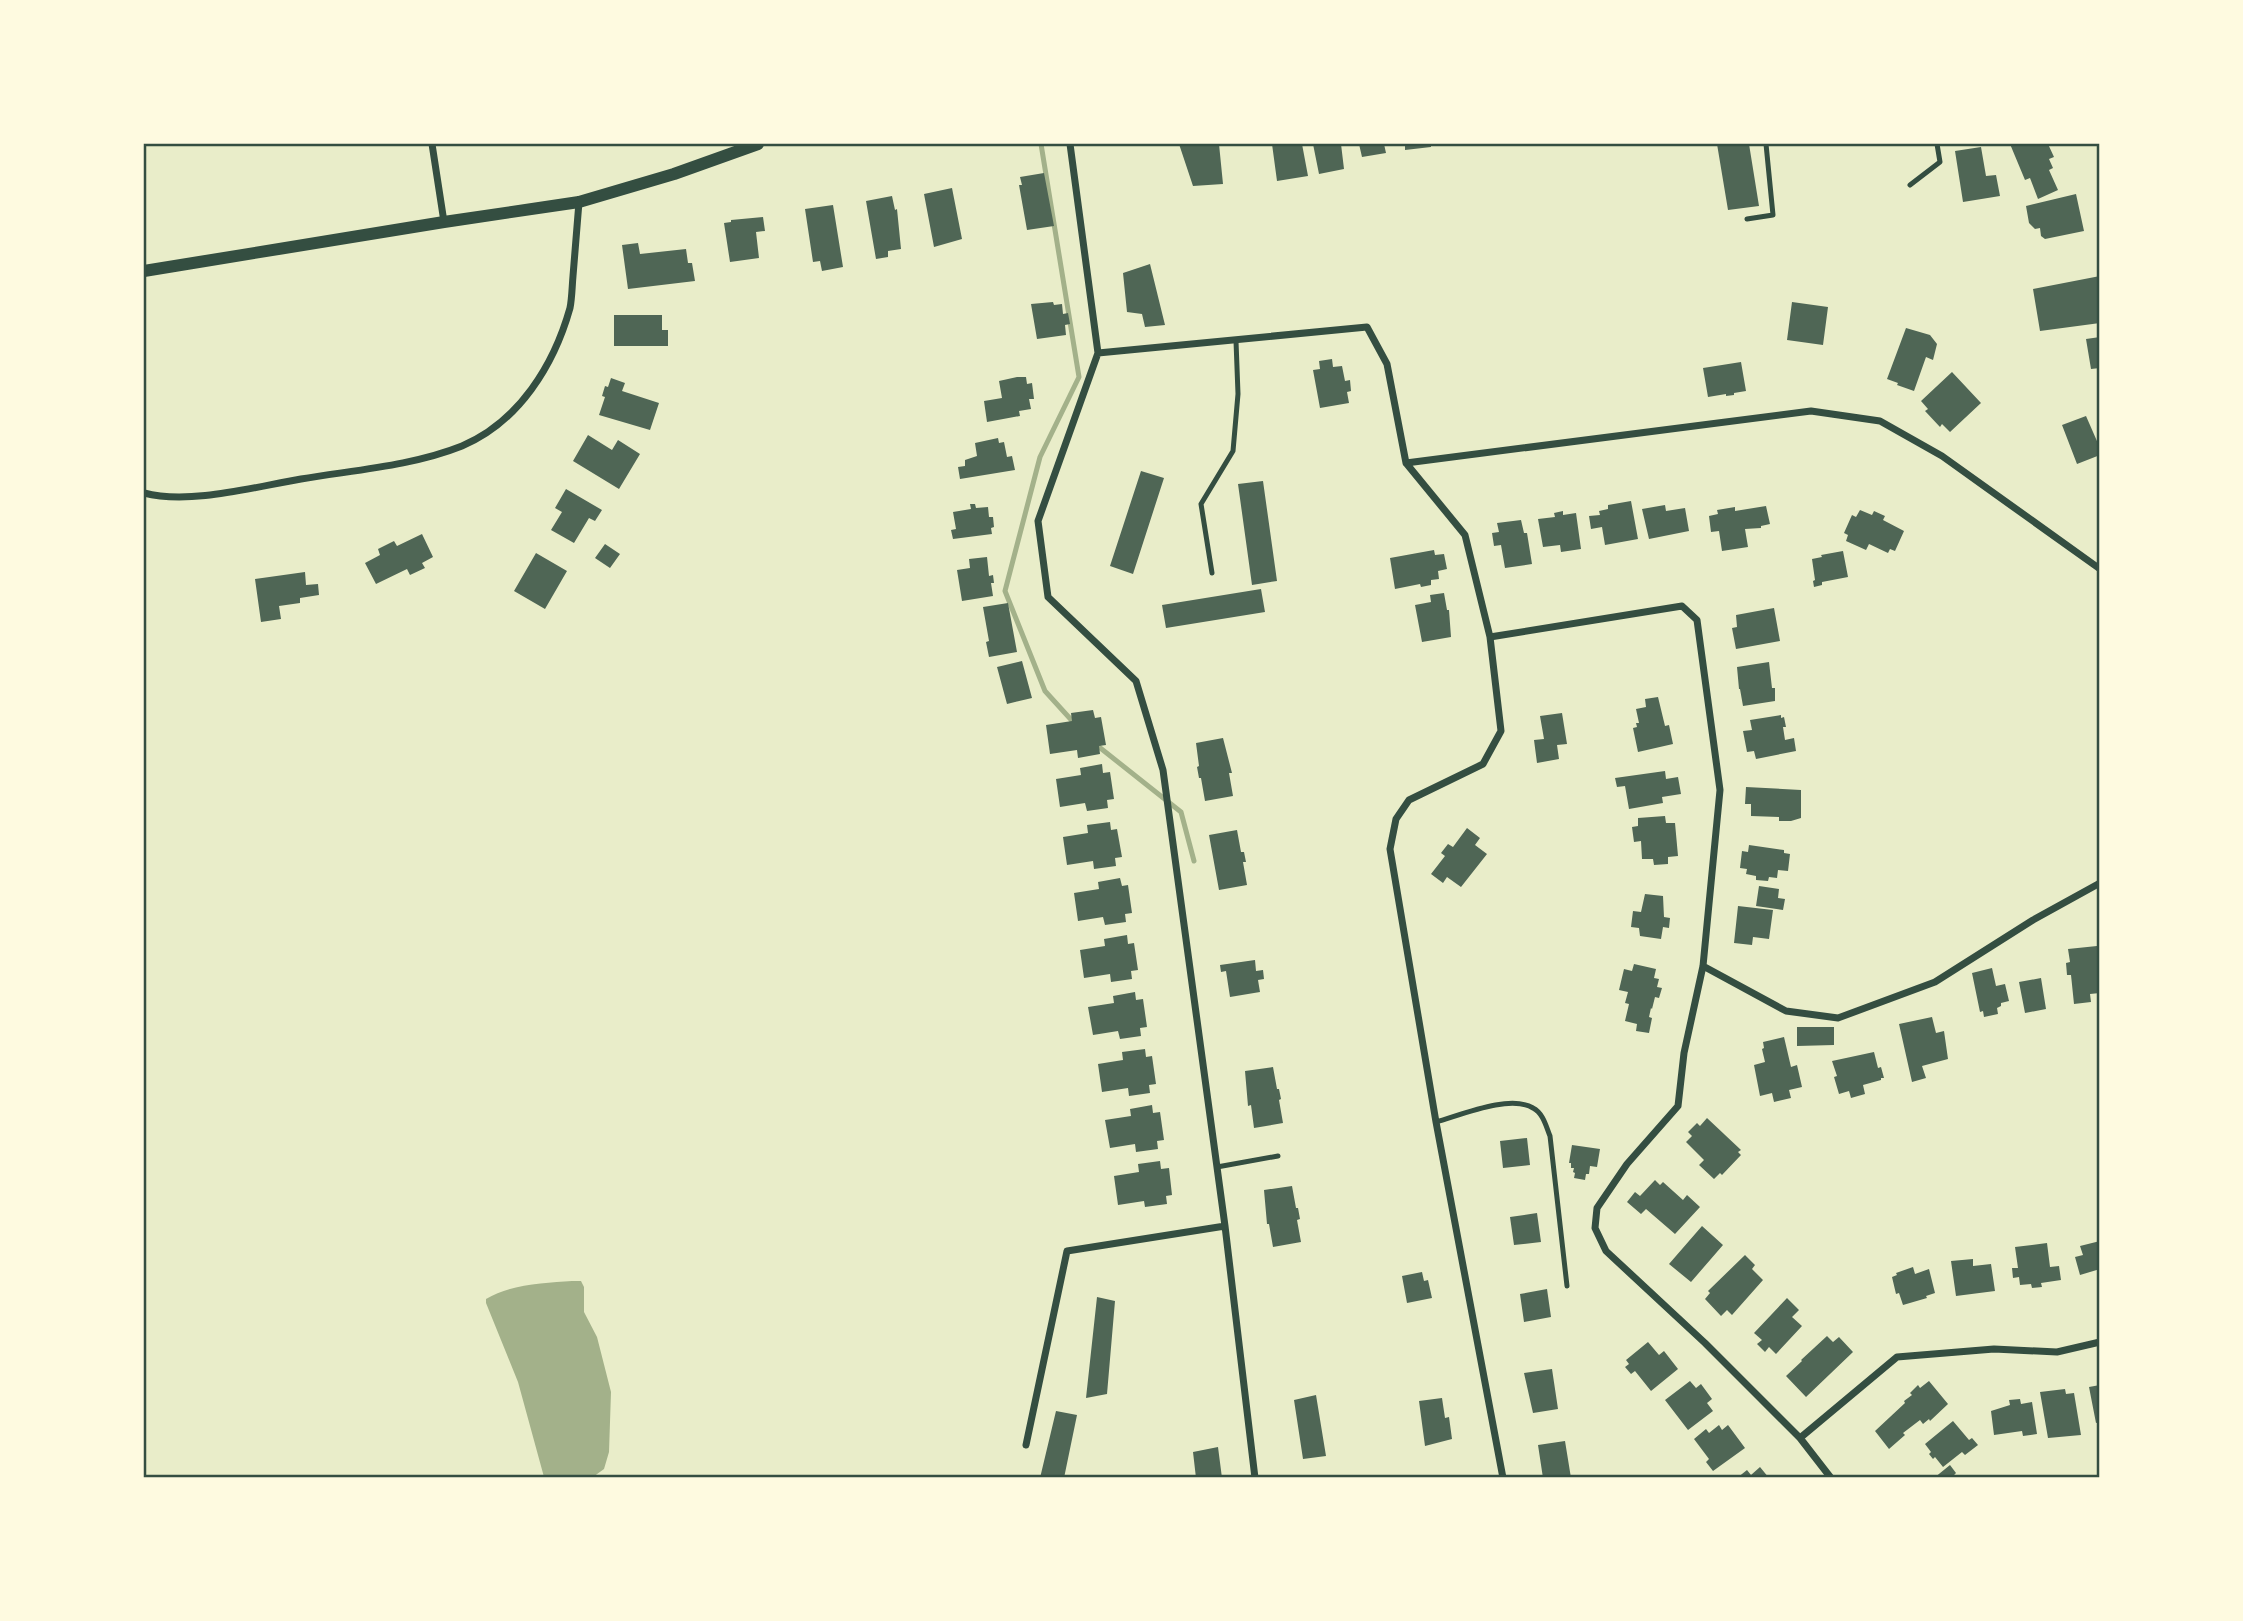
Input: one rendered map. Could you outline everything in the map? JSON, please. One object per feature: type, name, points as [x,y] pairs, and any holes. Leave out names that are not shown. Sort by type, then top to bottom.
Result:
[{"type":"street","points":[[432,144],[444,222]]},
{"type":"street","points":[[144,271],[579,202],[674,174],[758,144]]},
{"type":"street","points":[[1070,144],[1098,353],[1038,521],[1048,597],[1136,681],[1163,770],[1225,1226],[1255,1478]]},
{"type":"street","points":[[144,493],[158,497],[193,497],[400,463],[464,445],[486,432],[521,402],[551,360],[570,306],[579,202]]},
{"type":"street","points":[[1098,353],[1367,327],[1387,364],[1406,463],[1465,535],[1490,636],[1501,731],[1483,764],[1409,800],[1396,819],[1390,849],[1436,1122],[1503,1478]]},
{"type":"street","points":[[1406,463],[1811,411],[1880,421],[1942,456],[2099,569]]},
{"type":"street","points":[[1490,636],[1682,606],[1697,620],[1720,790],[1703,966],[1684,1053],[1678,1106],[1620,1175],[1597,1208],[1595,1228],[1606,1251],[1705,1343],[1800,1438],[1830,1478]]},
{"type":"street","points":[[1703,966],[1786,1011],[1838,1018],[1935,982],[2033,920],[2099,883]]},
{"type":"street","points":[[1026,1445],[1067,1251],[1225,1226]]},
{"type":"street","points":[[1800,1438],[1898,1357],[1994,1349],[2057,1352],[2099,1342]]},
{"type":"lane","points":[[1747,219],[1773,215],[1766,144]]},
{"type":"lane","points":[[1910,186],[1940,162],[1937,144]]},
{"type":"lane","points":[[1212,573],[1201,504],[1233,451],[1238,394],[1236,341]]},
{"type":"lane","points":[[1436,1122],[1508,1102],[1534,1108],[1545,1121],[1550,1136],[1567,1286]]},
{"type":"lane","points":[[1217,1167],[1278,1156]]},
{"type":"shaded area","points":[[581,1281],[584,1287],[584,1312],[597,1337],[611,1392],[609,1452],[604,1469],[593,1477],[544,1477],[518,1382],[486,1299],[517,1287]]},
{"type":"building","points":[[1179,144],[1219,144],[1223,184],[1193,186]]},
{"type":"building","points":[[1272,144],[1302,144],[1308,176],[1277,181]]},
{"type":"building","points":[[1313,144],[1341,144],[1344,169],[1319,174]]},
{"type":"building","points":[[1359,144],[1384,144],[1386,153],[1362,157]]},
{"type":"building","points":[[1405,144],[1431,144],[1431,147],[1405,150]]},
{"type":"building","points":[[1717,144],[1749,144],[1759,206],[1728,210]]},
{"type":"building","points":[[2010,144],[2048,144],[2054,157],[2049,159],[2053,168],[2049,170],[2058,190],[2038,199],[2030,178],[2025,180]]},
{"type":"building","points":[[1981,147],[1986,176],[1996,175],[2000,196],[1963,202],[1955,151]]},
{"type":"building","points":[[1044,173],[1054,226],[1027,230],[1020,177]]},
{"type":"building","points":[[952,188],[962,239],[934,247],[924,194]]},
{"type":"building","points":[[2076,194],[2084,231],[2045,239],[2041,236],[2040,228],[2035,229],[2029,223],[2026,206]]},
{"type":"building","points":[[892,196],[895,210],[897,209],[901,249],[888,251],[888,257],[876,259],[866,201]]},
{"type":"building","points":[[833,205],[843,267],[822,271],[820,261],[813,262],[805,209]]},
{"type":"building","points":[[763,217],[765,231],[756,232],[759,258],[730,262],[724,223]]},
{"type":"building","points":[[638,243],[640,254],[686,249],[695,281],[628,289],[622,245]]},
{"type":"building","points":[[1150,264],[1165,325],[1145,327],[1142,314],[1127,312],[1123,273]]},
{"type":"building","points":[[2100,276],[2100,323],[2040,331],[2033,289]]},
{"type":"building","points":[[1053,302],[1054,305],[1062,304],[1063,314],[1068,313],[1070,324],[1065,325],[1066,335],[1037,339],[1031,304]]},
{"type":"building","points":[[1792,302],[1828,307],[1823,345],[1787,340]]},
{"type":"building","points":[[614,315],[662,315],[662,330],[668,330],[668,346],[614,346]]},
{"type":"building","points":[[1906,328],[1930,335],[1937,344],[1933,360],[1926,357],[1914,391],[1887,379]]},
{"type":"building","points":[[2100,337],[2100,368],[2091,369],[2086,339]]},
{"type":"building","points":[[1332,359],[1333,367],[1342,366],[1345,381],[1350,380],[1351,391],[1347,392],[1349,403],[1320,408],[1313,370],[1320,369],[1319,361]]},
{"type":"building","points":[[1741,362],[1746,391],[1708,397],[1703,368]]},
{"type":"building","points":[[1952,372],[1981,403],[1950,432],[1942,424],[1940,427],[1925,411],[1928,409],[1921,401]]},
{"type":"building","points":[[1026,377],[1027,384],[1032,383],[1034,399],[1029,399],[1031,409],[1019,411],[1020,416],[987,422],[984,401],[1002,398],[999,381]]},
{"type":"building","points":[[611,378],[625,383],[622,391],[659,403],[650,430],[599,415],[605,397],[602,396],[605,386],[608,387]]},
{"type":"building","points":[[2086,416],[2100,448],[2100,455],[2077,464],[2062,425]]},
{"type":"building","points":[[588,435],[612,450],[618,440],[640,454],[619,489],[573,461]]},
{"type":"building","points":[[998,438],[999,443],[1004,442],[1007,457],[1012,456],[1015,470],[960,479],[958,467],[965,466],[965,460],[977,456],[975,443]]},
{"type":"building","points":[[1141,471],[1164,478],[1133,574],[1110,566]]},
{"type":"building","points":[[1263,481],[1277,581],[1252,585],[1238,484]]},
{"type":"building","points":[[566,489],[602,510],[595,521],[589,518],[574,543],[551,530],[562,512],[555,508]]},
{"type":"building","points":[[1631,501],[1638,539],[1605,545],[1602,527],[1591,529],[1589,516],[1600,515],[1599,511],[1608,509],[1608,505]]},
{"type":"building","points":[[970,504],[975,504],[976,508],[988,507],[989,517],[993,517],[992,534],[953,539],[951,530],[956,529],[953,512],[971,509]]},
{"type":"building","points":[[1665,505],[1666,511],[1685,508],[1689,531],[1649,539],[1642,509]]},
{"type":"building","points":[[1766,506],[1770,524],[1761,528],[1745,529],[1748,547],[1722,551],[1719,531],[1711,532],[1709,516],[1718,514],[1717,510],[1735,507],[1735,511]]},
{"type":"building","points":[[1860,510],[1872,515],[1874,511],[1885,516],[1883,520],[1904,531],[1895,551],[1890,549],[1888,553],[1869,544],[1866,550],[1846,541],[1848,535],[1844,533],[1852,515],[1856,517]]},
{"type":"building","points":[[1563,511],[1563,515],[1576,513],[1581,549],[1561,552],[1560,545],[1543,547],[1538,519],[1555,517],[1554,513]]},
{"type":"building","points":[[1521,520],[1524,533],[1527,533],[1532,564],[1505,568],[1501,545],[1494,546],[1492,533],[1499,532],[1497,523]]},
{"type":"building","points":[[422,534],[433,557],[422,563],[425,568],[410,575],[407,569],[376,584],[365,563],[380,555],[378,549],[394,541],[397,546]]},
{"type":"building","points":[[605,544],[620,554],[610,568],[595,558]]},
{"type":"building","points":[[1434,550],[1435,555],[1444,554],[1447,569],[1438,571],[1439,579],[1431,580],[1431,585],[1421,587],[1420,584],[1395,589],[1390,558]]},
{"type":"building","points":[[1843,551],[1848,577],[1822,582],[1822,585],[1814,587],[1812,559]]},
{"type":"building","points":[[536,553],[567,571],[545,609],[514,591]]},
{"type":"building","points":[[987,557],[989,576],[993,575],[993,596],[962,601],[957,570],[970,568],[969,559]]},
{"type":"building","points":[[305,572],[306,585],[318,584],[319,595],[300,598],[300,603],[279,606],[281,619],[261,622],[255,579]]},
{"type":"building","points":[[1261,589],[1265,612],[1166,628],[1162,605]]},
{"type":"building","points":[[1444,593],[1449,610],[1451,637],[1422,642],[1415,605],[1431,602],[1430,595]]},
{"type":"building","points":[[1008,603],[1017,652],[989,657],[983,607]]},
{"type":"building","points":[[1774,608],[1780,641],[1736,649],[1732,628],[1737,627],[1736,615]]},
{"type":"building","points":[[1022,661],[1032,698],[1007,704],[997,667]]},
{"type":"building","points":[[1769,662],[1775,701],[1743,706],[1737,667]]},
{"type":"building","points":[[1658,697],[1665,726],[1669,725],[1673,744],[1638,752],[1633,728],[1639,723],[1636,709],[1646,707],[1645,699]]},
{"type":"building","points":[[1093,710],[1095,718],[1101,717],[1106,745],[1099,746],[1100,754],[1078,758],[1077,750],[1050,754],[1046,725],[1072,721],[1071,713]]},
{"type":"building","points":[[1562,713],[1567,744],[1557,745],[1559,759],[1537,763],[1534,740],[1544,739],[1540,716]]},
{"type":"building","points":[[1781,715],[1786,727],[1783,727],[1785,740],[1794,738],[1796,751],[1756,759],[1754,751],[1747,752],[1743,731],[1752,730],[1750,720]]},
{"type":"building","points":[[1223,738],[1232,773],[1229,773],[1233,796],[1205,801],[1197,767],[1196,743]]},
{"type":"building","points":[[1102,764],[1103,773],[1110,772],[1114,799],[1107,800],[1108,808],[1087,811],[1085,803],[1060,807],[1056,779],[1081,775],[1080,768]]},
{"type":"building","points":[[1665,771],[1666,779],[1678,777],[1681,794],[1662,797],[1663,803],[1629,809],[1625,786],[1617,787],[1615,778]]},
{"type":"building","points":[[1746,787],[1801,790],[1801,818],[1779,821],[1779,817],[1751,816],[1751,804],[1745,804]]},
{"type":"building","points":[[1665,816],[1666,823],[1675,823],[1678,856],[1668,857],[1668,864],[1654,865],[1653,859],[1642,859],[1641,841],[1634,842],[1632,827],[1638,826],[1638,818]]},
{"type":"building","points":[[1110,822],[1111,830],[1117,829],[1122,857],[1115,858],[1116,866],[1094,869],[1093,861],[1067,865],[1063,837],[1088,833],[1087,825]]},
{"type":"building","points":[[1467,828],[1480,838],[1475,845],[1487,854],[1461,887],[1447,877],[1443,883],[1431,874],[1445,856],[1441,853],[1448,844],[1453,847]]},
{"type":"building","points":[[1237,830],[1241,852],[1244,852],[1246,862],[1243,862],[1247,885],[1219,890],[1209,835]]},
{"type":"building","points":[[1749,845],[1784,850],[1784,853],[1790,854],[1788,871],[1778,870],[1777,878],[1769,877],[1768,881],[1756,880],[1756,876],[1746,874],[1747,869],[1740,868],[1742,851],[1748,852]]},
{"type":"building","points":[[1120,878],[1122,886],[1128,885],[1132,913],[1125,914],[1126,922],[1105,925],[1103,917],[1078,921],[1074,893],[1099,889],[1098,882]]},
{"type":"building","points":[[1759,886],[1779,889],[1778,898],[1785,899],[1783,910],[1756,906]]},
{"type":"building","points":[[1645,894],[1663,896],[1664,917],[1670,918],[1669,928],[1663,927],[1661,939],[1640,936],[1639,928],[1631,927],[1633,911],[1641,912]]},
{"type":"building","points":[[1738,906],[1773,910],[1769,939],[1753,937],[1752,945],[1734,943]]},
{"type":"building","points":[[1127,935],[1128,944],[1134,943],[1138,970],[1131,971],[1132,979],[1111,982],[1110,974],[1084,978],[1080,950],[1105,946],[1104,939]]},
{"type":"building","points":[[2097,946],[2100,993],[2090,994],[2091,1002],[2074,1004],[2071,975],[2067,975],[2066,963],[2070,962],[2068,949]]},
{"type":"building","points":[[1255,960],[1256,971],[1263,970],[1264,979],[1258,980],[1260,992],[1230,997],[1226,971],[1221,972],[1220,965]]},
{"type":"building","points":[[1634,964],[1656,969],[1654,978],[1659,979],[1657,987],[1662,988],[1659,998],[1655,997],[1651,1008],[1649,1033],[1636,1031],[1637,1024],[1625,1021],[1629,1004],[1625,1003],[1628,992],[1619,990],[1624,969],[1632,971]]},
{"type":"building","points":[[1992,968],[1996,986],[2005,984],[2009,1001],[2001,1003],[1997,1008],[1998,1014],[1984,1017],[1983,1011],[1980,1012],[1972,973]]},
{"type":"building","points":[[2041,978],[2046,1009],[2025,1013],[2019,982]]},
{"type":"building","points":[[1135,992],[1136,1000],[1143,999],[1147,1027],[1140,1028],[1141,1036],[1120,1039],[1118,1031],[1093,1035],[1088,1007],[1114,1003],[1113,996]]},
{"type":"building","points":[[1932,1017],[1936,1033],[1944,1031],[1948,1059],[1922,1066],[1926,1078],[1912,1082],[1899,1024]]},
{"type":"building","points":[[1797,1027],[1834,1027],[1834,1045],[1797,1046]]},
{"type":"building","points":[[1784,1037],[1791,1067],[1797,1065],[1802,1087],[1789,1090],[1791,1098],[1774,1102],[1772,1093],[1760,1096],[1754,1065],[1765,1062],[1763,1042]]},
{"type":"building","points":[[1145,1049],[1146,1057],[1152,1056],[1156,1084],[1149,1085],[1150,1093],[1129,1096],[1128,1088],[1102,1092],[1098,1064],[1123,1060],[1122,1052]]},
{"type":"building","points":[[1874,1052],[1884,1078],[1863,1085],[1865,1094],[1851,1098],[1849,1091],[1839,1094],[1832,1061]]},
{"type":"building","points":[[1273,1067],[1281,1099],[1283,1123],[1254,1128],[1251,1105],[1248,1106],[1245,1071]]},
{"type":"building","points":[[1152,1105],[1153,1113],[1160,1112],[1164,1140],[1157,1141],[1158,1149],[1136,1152],[1135,1144],[1110,1148],[1105,1120],[1131,1116],[1130,1109]]},
{"type":"building","points":[[1707,1118],[1741,1150],[1738,1152],[1741,1155],[1722,1175],[1720,1173],[1714,1179],[1699,1165],[1704,1160],[1686,1142],[1692,1136],[1688,1132],[1697,1123],[1700,1126]]},
{"type":"building","points":[[1527,1138],[1530,1165],[1503,1168],[1500,1141]]},
{"type":"building","points":[[1572,1145],[1600,1149],[1597,1167],[1590,1166],[1585,1180],[1574,1178],[1574,1168],[1571,1168],[1569,1163]]},
{"type":"building","points":[[1160,1161],[1161,1169],[1169,1168],[1172,1195],[1166,1196],[1167,1204],[1145,1207],[1144,1201],[1118,1205],[1114,1176],[1139,1172],[1138,1164]]},
{"type":"building","points":[[1655,1180],[1660,1185],[1663,1182],[1683,1200],[1687,1195],[1700,1207],[1675,1234],[1646,1209],[1641,1214],[1627,1202],[1635,1192],[1640,1196]]},
{"type":"building","points":[[1292,1186],[1300,1219],[1297,1220],[1301,1242],[1273,1247],[1267,1224],[1264,1190]]},
{"type":"building","points":[[1537,1213],[1541,1242],[1514,1245],[1510,1217]]},
{"type":"building","points":[[1702,1226],[1723,1245],[1691,1282],[1669,1264]]},
{"type":"building","points":[[2100,1241],[2100,1269],[2080,1275],[2075,1257],[2083,1255],[2080,1246]]},
{"type":"building","points":[[2047,1243],[2050,1267],[2059,1266],[2061,1280],[2041,1283],[2042,1287],[2020,1285],[2019,1277],[2013,1278],[2012,1268],[2018,1268],[2015,1247]]},
{"type":"building","points":[[1745,1255],[1755,1265],[1752,1269],[1763,1280],[1732,1315],[1727,1310],[1721,1316],[1705,1299],[1710,1293],[1708,1291]]},
{"type":"building","points":[[1973,1259],[1973,1266],[1991,1264],[1995,1291],[1956,1296],[1951,1261]]},
{"type":"building","points":[[1913,1267],[1915,1274],[1929,1269],[1935,1293],[1903,1305],[1899,1293],[1896,1294],[1892,1277]]},
{"type":"building","points":[[1422,1272],[1424,1281],[1428,1280],[1432,1298],[1407,1303],[1402,1276]]},
{"type":"building","points":[[1547,1289],[1551,1317],[1524,1322],[1520,1294]]},
{"type":"building","points":[[1097,1297],[1115,1301],[1107,1394],[1086,1398]]},
{"type":"building","points":[[1787,1298],[1799,1310],[1792,1317],[1802,1326],[1776,1354],[1769,1347],[1765,1352],[1757,1344],[1762,1340],[1754,1333]]},
{"type":"building","points":[[1827,1336],[1833,1342],[1839,1337],[1853,1352],[1806,1397],[1786,1376]]},
{"type":"building","points":[[1648,1342],[1659,1355],[1664,1351],[1678,1369],[1651,1391],[1635,1371],[1631,1374],[1625,1367],[1629,1364],[1626,1360]]},
{"type":"building","points":[[1552,1369],[1558,1409],[1533,1413],[1524,1373]]},
{"type":"building","points":[[1690,1381],[1696,1388],[1701,1384],[1712,1399],[1707,1403],[1713,1411],[1688,1430],[1665,1400]]},
{"type":"building","points":[[1929,1381],[1948,1404],[1930,1421],[1929,1419],[1923,1424],[1920,1420],[1903,1433],[1905,1435],[1889,1449],[1875,1431],[1905,1403],[1918,1385],[1920,1388]]},
{"type":"building","points":[[2100,1385],[2100,1422],[2096,1423],[2089,1387]]},
{"type":"building","points":[[2065,1389],[2066,1394],[2074,1393],[2081,1435],[2048,1438],[2040,1392]]},
{"type":"building","points":[[1316,1395],[1326,1456],[1303,1459],[1294,1400]]},
{"type":"building","points":[[1442,1398],[1445,1418],[1449,1417],[1452,1439],[1425,1446],[1419,1401]]},
{"type":"building","points":[[2020,1399],[2021,1404],[2032,1402],[2037,1434],[2023,1436],[2022,1431],[1994,1435],[1991,1411],[2010,1405],[2009,1400]]},
{"type":"building","points":[[1056,1411],[1077,1415],[1064,1478],[1040,1478]]},
{"type":"building","points":[[1953,1421],[1969,1440],[1972,1438],[1978,1445],[1965,1455],[1962,1452],[1943,1467],[1929,1454],[1931,1452],[1925,1444]]},
{"type":"building","points":[[1719,1425],[1722,1430],[1728,1425],[1745,1448],[1713,1471],[1706,1462],[1709,1459],[1694,1439],[1706,1429],[1709,1433]]},
{"type":"building","points":[[1565,1441],[1571,1478],[1543,1478],[1538,1445]]},
{"type":"building","points":[[1218,1447],[1222,1478],[1196,1478],[1193,1452]]},
{"type":"building","points":[[1950,1465],[1956,1473],[1951,1478],[1934,1478]]},
{"type":"building","points":[[1760,1467],[1769,1478],[1737,1478],[1747,1470],[1751,1475]]},
{"type":"waterway","points":[[1041,144],[1079,377],[1040,457],[1005,591],[1045,691],[1075,724]]},
{"type":"waterway","points":[[1094,743],[1181,812],[1194,861]]}]
